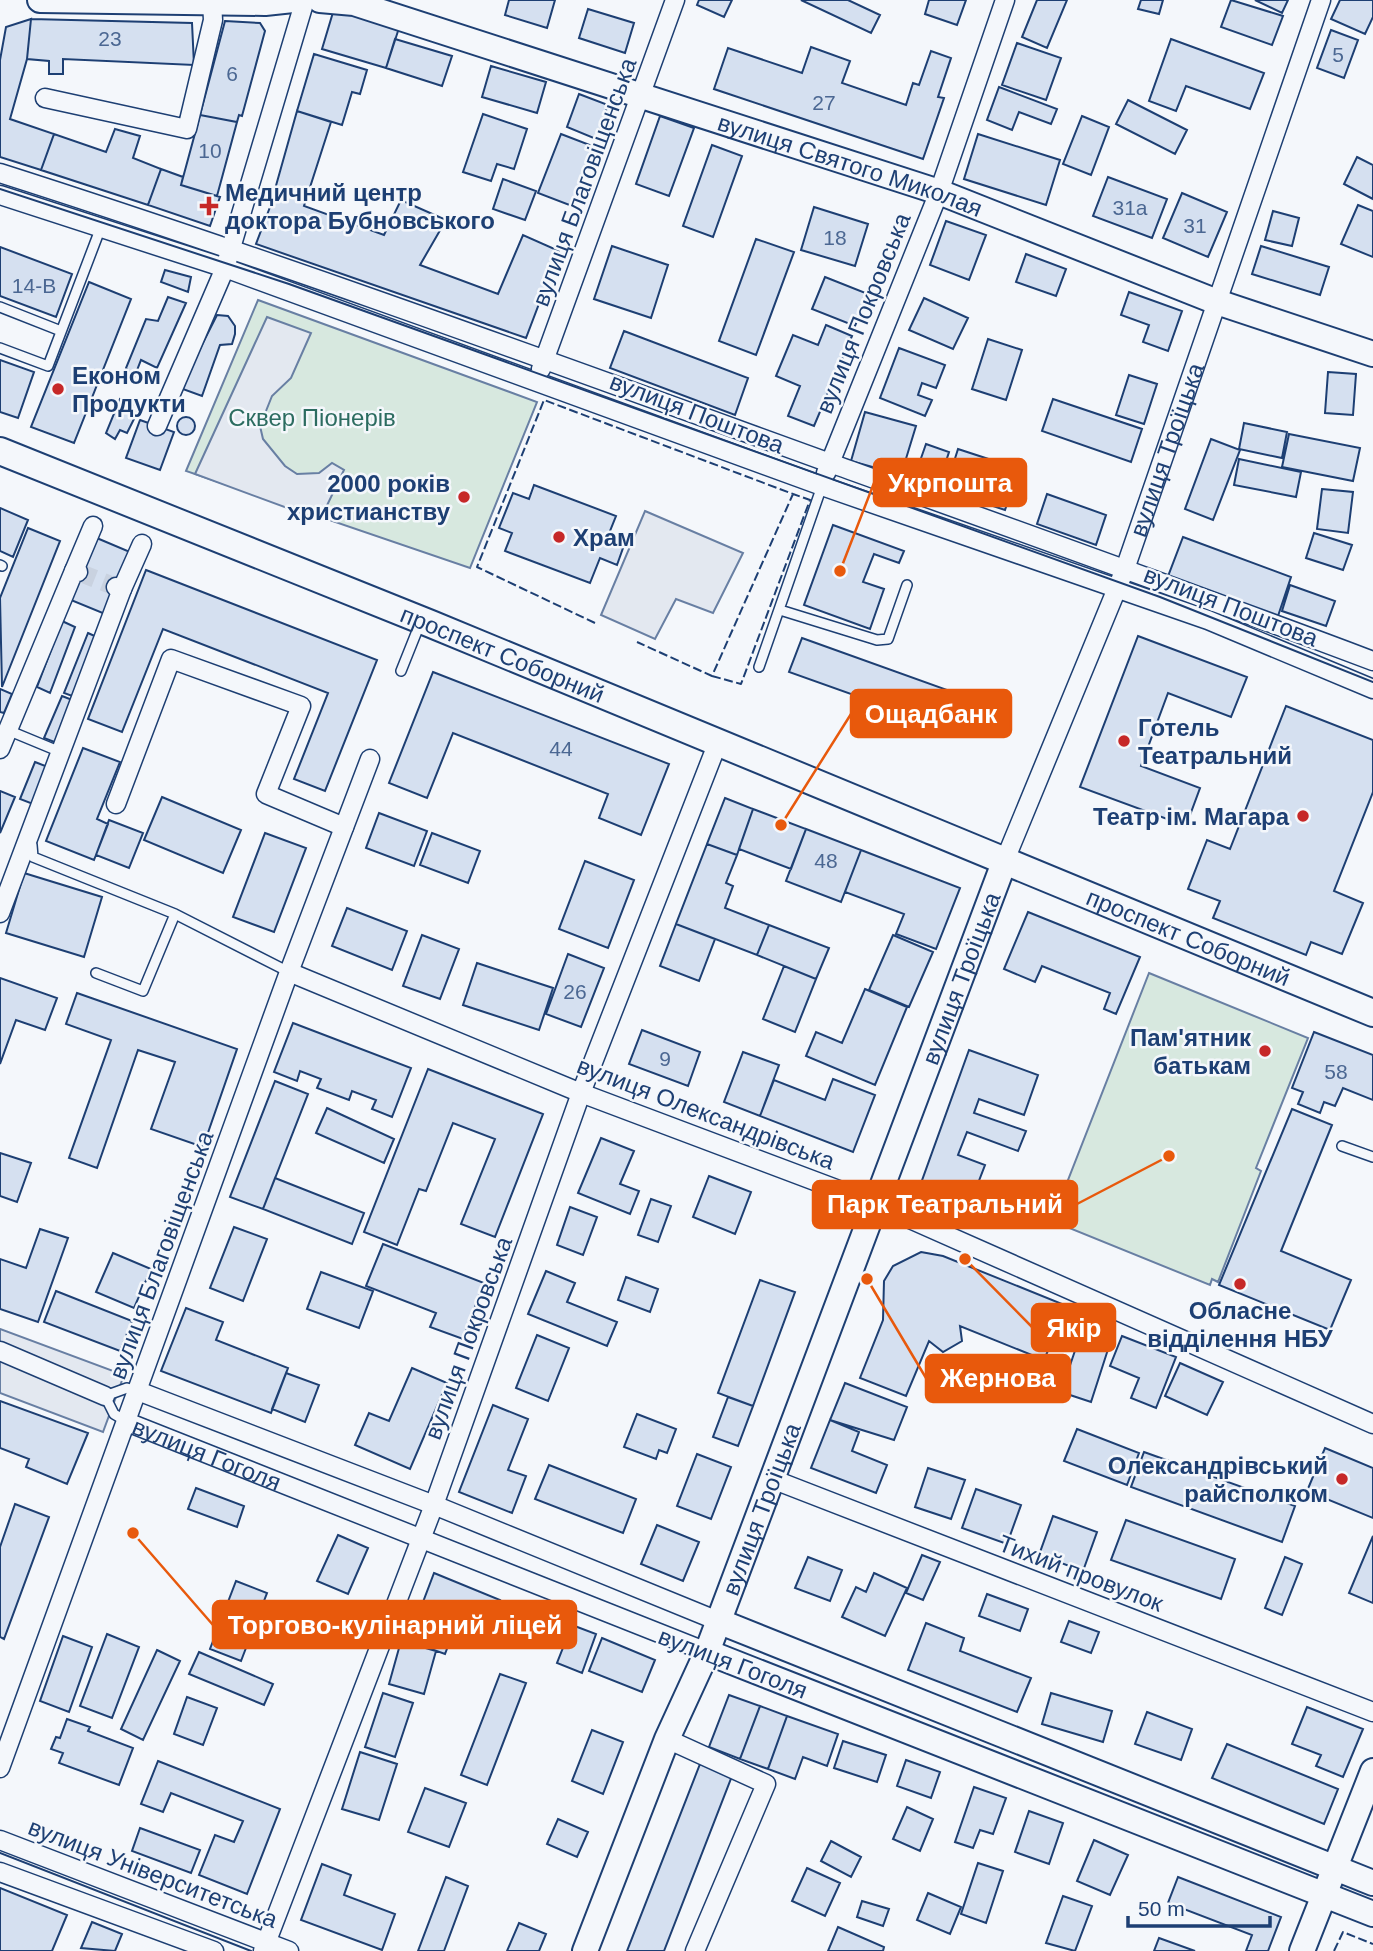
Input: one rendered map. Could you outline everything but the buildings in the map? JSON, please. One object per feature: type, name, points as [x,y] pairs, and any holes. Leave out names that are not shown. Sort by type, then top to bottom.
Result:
[{"type":"main road","name":"проспект Соборний","points":[[0,451],[421,620],[1373,1013]]},
{"type":"main road","name":"проспект Соборний","points":[[1005,860],[1373,997]]},
{"type":"street","points":[[40,0],[293,0]]},
{"type":"street","points":[[157,426],[232,249],[305,0]]},
{"type":"street","name":"вулиця Святого Миколая","points":[[320,0],[354,3],[939,192],[1217,302],[1373,354]]},
{"type":"street","name":"вулиця Благовіщенська","points":[[538,380],[643,95],[675,0]]},
{"type":"street","name":"вулиця Покровська","points":[[822,486],[829,462],[939,192],[1005,0]]},
{"type":"street","name":"вулиця Троїцька","points":[[584,1951],[667,1739],[707,1652],[1005,860],[1118,588],[1321,0]]},
{"type":"street","points":[[46,97],[187,129],[213,20],[212,2]]},
{"type":"street","name":"вулиця Поштова","points":[[0,173],[232,249],[544,359],[1373,661]]},
{"type":"street","name":"вулиця Поштова","points":[[0,195],[225,268],[538,380],[822,486],[1208,620],[1373,689]]},
{"type":"street","points":[[0,749],[4,729],[76,572],[93,526]]},
{"type":"street","points":[[0,914],[119,588],[142,544]]},
{"type":"street","points":[[116,804],[171,659],[301,706],[266,794],[344,827]]},
{"type":"street","name":"вулиця Покровська","points":[[264,1947],[434,1505],[581,1093],[718,742]]},
{"type":"street","name":"вулиця Благовіщенська","points":[[0,1769],[289,972],[370,759]]},
{"type":"street","name":"вулиця Олександрівська","points":[[289,972],[581,1093],[876,1204],[1373,1423]]},
{"type":"street","name":"вулиця Гоголя","points":[[0,1350],[105,1396]]},
{"type":"street","name":"вулиця Гоголя","points":[[138,1391],[434,1505],[1373,1884]]},
{"type":"street","name":"вулиця Гоголя","points":[[127,1422],[1373,1914]]},
{"type":"street","name":"Тихий провулок","points":[[772,1479],[1373,1712]]},
{"type":"street","points":[[667,1739],[766,1784],[695,1951]]},
{"type":"street","points":[[1301,1951],[1373,1771]]},
{"type":"street","name":"вулиця Університетська","points":[[0,1840],[264,1947],[289,1951]]},
{"type":"street","name":"вулиця Університетська","points":[[0,1872],[214,1951]]},
{"type":"lane","points":[[0,348],[47,366],[101,227]]},
{"type":"lane","points":[[0,307],[61,331]]},
{"type":"lane","points":[[759,667],[822,486]]},
{"type":"lane","points":[[780,610],[877,640],[888,639],[907,585]]},
{"type":"lane","points":[[401,671],[421,620]]},
{"type":"lane","points":[[4,729],[66,754],[67,760],[31,853],[175,914],[289,972]]},
{"type":"lane","points":[[96,973],[143,991],[175,914]]},
{"type":"lane","points":[[1342,1146],[1373,1157]]},
{"type":"lane","name":"вулиця Гоголя","points":[[127,1422],[114,1414],[105,1396],[127,1388],[138,1391]]},
{"type":"green space","name":"Сквер Піонерів","points":[[258,300],[537,402],[470,568],[186,471]]},
{"type":"green space","points":[[1149,973],[1308,1038],[1256,1168],[1261,1171],[1218,1282],[1212,1279],[1210,1285],[1052,1221]]},
{"type":"shaded area","points":[[267,317],[311,333],[291,378],[272,396],[260,426],[263,439],[285,466],[297,474],[319,473],[332,463],[344,470],[320,520],[195,474]]},
{"type":"shaded area","points":[[645,511],[743,553],[713,613],[676,599],[655,639],[601,615]]},
{"type":"shaded area","points":[[0,1329],[124,1375],[103,1432],[0,1393]]},
{"type":"tunnel","points":[[78,572],[116,587]]},
{"type":"tram line","points":[[0,189],[289,284],[1160,597],[1373,682]]},
{"type":"tram line","points":[[0,1853],[251,1951]]},
{"type":"fence","points":[[595,623],[477,567],[544,400],[793,494],[712,676],[637,642]]},
{"type":"fence","points":[[712,676],[741,684],[810,500],[793,494]]},
{"type":"fence","points":[[1334,1951],[1343,1932],[1373,1944]]},
{"type":"place","name":"Медичний центр доктора Бубновського","points":[[209,206]]},
{"type":"place","name":"Економ Продукти","points":[[58,389]]},
{"type":"place","name":"2000 років христианству","points":[[464,497]]},
{"type":"place","name":"Храм","points":[[559,537]]},
{"type":"place","name":"Укрпошта","points":[[840,571]]},
{"type":"place","name":"Готель Театральний","points":[[1124,741]]},
{"type":"place","name":"Театр ім. Магара","points":[[1303,816]]},
{"type":"place","name":"Ощадбанк","points":[[781,825]]},
{"type":"place","name":"Пам'ятник батькам","points":[[1265,1051]]},
{"type":"place","name":"Парк Театральний","points":[[1169,1156]]},
{"type":"place","name":"Якір","points":[[965,1259]]},
{"type":"place","name":"Жернова","points":[[867,1279]]},
{"type":"place","name":"Обласне відділення НБУ","points":[[1240,1284]]},
{"type":"place","name":"Олександрівський райсполком","points":[[1342,1479]]},
{"type":"place","name":"Торгово-кулінарний ліцей","points":[[133,1533]]}]
